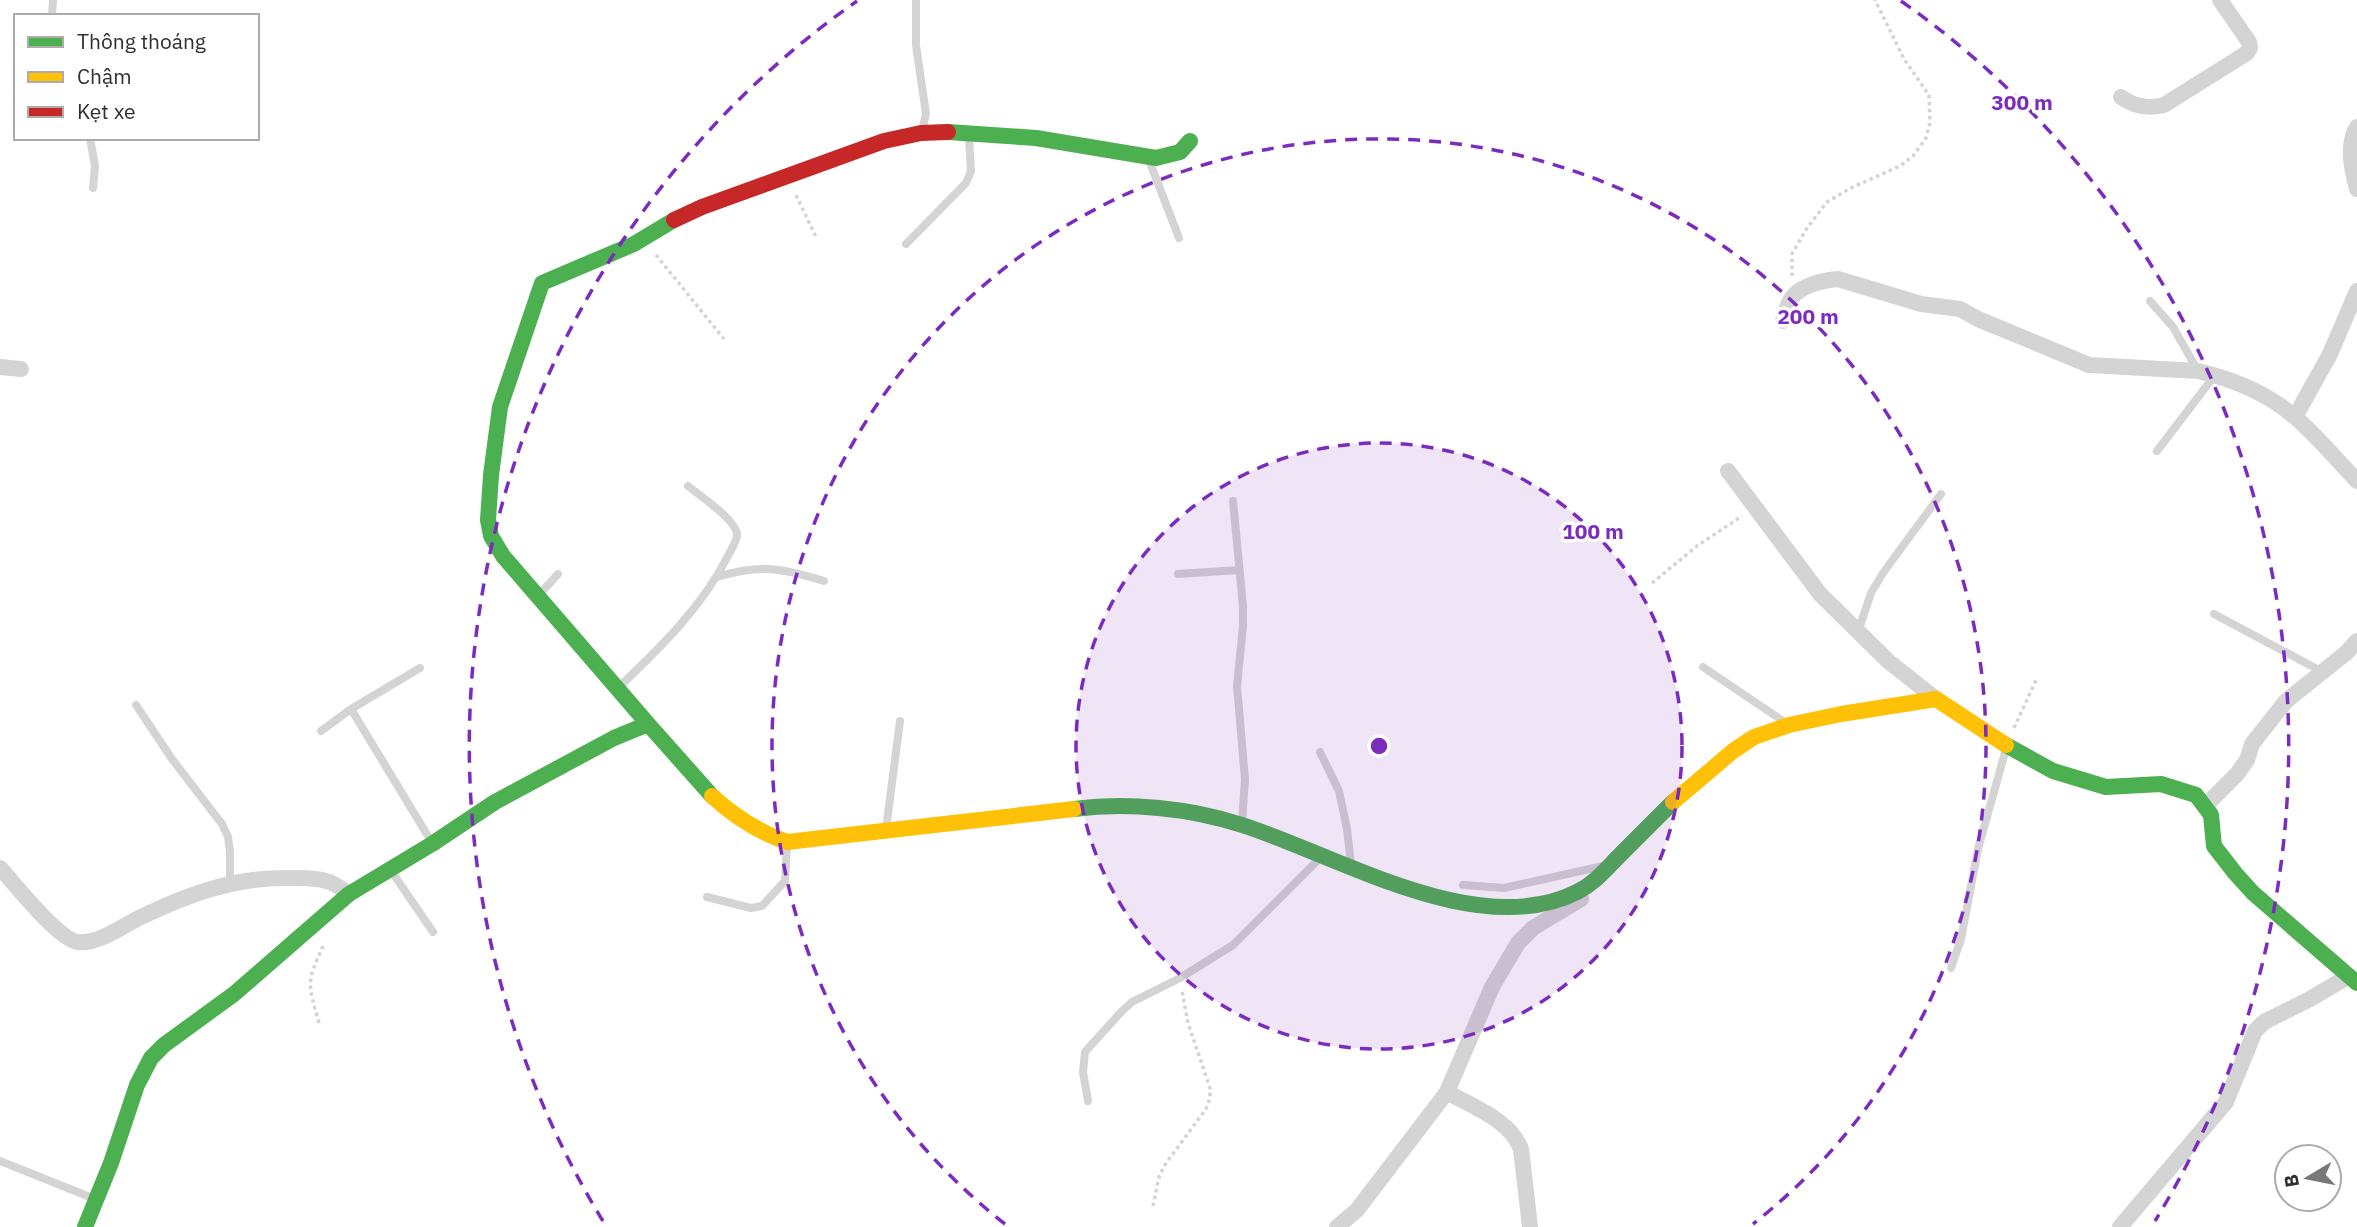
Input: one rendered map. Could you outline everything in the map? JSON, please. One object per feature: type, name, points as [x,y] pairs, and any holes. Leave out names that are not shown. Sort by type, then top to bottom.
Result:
[{"type":"street","points":[[2121,97],[2131,104],[2153,108],[2164,104],[2247,53],[2249,42],[2220,0]]},
{"type":"street","points":[[2357,127],[2351,142],[2351,160],[2357,189]]},
{"type":"street","points":[[1190,141],[1180,152],[1169,156],[1147,157],[1037,138],[921,133],[884,141],[702,206],[667,223],[643,239],[542,283],[500,407],[487,502],[491,536],[503,556],[717,801],[733,816],[770,838],[787,842],[1068,809],[1128,806],[1188,813],[1242,825],[1321,857],[1450,902],[1498,908],[1534,907],[1567,897],[1590,885],[1607,870]]},
{"type":"street","points":[[1783,321],[1790,300],[1799,290],[1829,279],[1838,279],[1921,304],[1960,309],[2089,365],[2198,371],[2215,375],[2251,389],[2295,417],[2357,481]]},
{"type":"street","points":[[2295,417],[2330,354],[2357,291]]},
{"type":"street","points":[[0,367],[21,369]]},
{"type":"street","points":[[1728,471],[1820,594],[1910,681],[2007,746],[2053,771],[2106,788],[2136,784],[2178,788],[2196,795],[2211,815]]},
{"type":"street","points":[[2120,1227],[2226,1102],[2255,1031],[2264,1022],[2353,980],[2253,893],[2235,873],[2214,846],[2211,815],[2206,806],[2237,774],[2262,731],[2286,701],[2347,653],[2357,641]]},
{"type":"street","points":[[1337,1227],[1357,1210],[1447,1092],[1492,987],[1517,943],[1533,928],[1581,899],[1686,789],[1754,737],[1789,725],[1841,714],[1936,699]]},
{"type":"street","points":[[85,1227],[111,1163],[137,1086],[151,1058],[164,1045],[234,994],[349,894],[495,802],[614,738],[648,724]]},
{"type":"street","points":[[0,868],[65,937],[75,942],[96,940],[190,894],[230,882],[261,877],[326,880],[349,894]]},
{"type":"street","points":[[1447,1092],[1504,1125],[1517,1138],[1521,1149],[1530,1227]]},
{"type":"lane","points":[[916,0],[916,45],[926,114],[921,133]]},
{"type":"lane","points":[[906,244],[966,183],[971,171],[969,134]]},
{"type":"lane","points":[[90,140],[95,166],[93,188]]},
{"type":"lane","points":[[1147,157],[1179,238]]},
{"type":"lane","points":[[2150,302],[2173,327],[2198,371]]},
{"type":"lane","points":[[2157,451],[2215,375]]},
{"type":"lane","points":[[618,688],[663,645],[703,598],[717,578],[736,540],[737,533],[733,523],[688,486]]},
{"type":"lane","points":[[1858,632],[1871,593],[1883,573],[1941,494]]},
{"type":"lane","points":[[1233,501],[1243,626],[1237,686],[1245,779],[1242,825]]},
{"type":"lane","points":[[717,578],[751,569],[786,569],[824,581]]},
{"type":"lane","points":[[1178,573],[1239,570]]},
{"type":"lane","points":[[539,595],[558,574]]},
{"type":"lane","points":[[2214,614],[2321,671]]},
{"type":"lane","points":[[1703,667],[1789,725]]},
{"type":"lane","points":[[321,731],[351,709],[420,668]]},
{"type":"lane","points":[[136,705],[172,759],[222,824],[228,837],[230,882]]},
{"type":"lane","points":[[351,709],[432,844]]},
{"type":"lane","points":[[887,829],[900,721]]},
{"type":"lane","points":[[1951,968],[1961,939],[1978,849],[2007,746]]},
{"type":"lane","points":[[1320,752],[1339,791],[1348,829],[1352,867]]},
{"type":"lane","points":[[707,897],[751,908],[762,906],[785,881],[787,842]]},
{"type":"lane","points":[[1088,1101],[1083,1072],[1085,1052],[1132,1002],[1180,978],[1233,945],[1321,857]]},
{"type":"lane","points":[[390,870],[433,932]]},
{"type":"lane","points":[[1463,885],[1504,888],[1607,870]]},
{"type":"lane","points":[[0,1161],[95,1199]]},
{"type":"path","points":[[1799,290],[1792,279],[1792,254],[1807,228],[1834,197],[1900,166],[1913,156],[1926,138],[1930,122],[1929,95],[1900,51],[1875,0]]},
{"type":"path","points":[[786,174],[816,237]]},
{"type":"path","points":[[643,239],[724,339]]},
{"type":"path","points":[[1652,583],[1696,546],[1756,507]]},
{"type":"path","points":[[2007,746],[2037,678]]},
{"type":"path","points":[[319,1023],[309,983],[324,944]]},
{"type":"path","points":[[1153,1206],[1164,1166],[1206,1109],[1210,1098],[1208,1081],[1196,1053],[1188,1023],[1180,978]]},
{"type":"traffic: fast","points":[[948,132],[1036,138],[1156,158],[1180,152],[1190,141]]},
{"type":"traffic: fast","points":[[648,724],[503,556],[491,536],[488,520],[500,407],[542,283],[634,244],[674,220]]},
{"type":"traffic: fast","points":[[85,1227],[111,1163],[137,1085],[151,1058],[164,1045],[234,994],[349,894],[495,802],[614,738],[648,724],[712,796]]},
{"type":"traffic: fast","points":[[2006,745],[2053,771],[2106,787],[2161,784],[2196,795],[2211,815],[2214,846],[2235,873],[2253,893],[2357,983]]},
{"type":"traffic: fast","points":[[1074,809],[1116,806],[1201,814],[1242,825],[1408,889],[1453,901],[1496,907],[1538,905],[1577,892],[1600,875],[1673,802]]},
{"type":"traffic: slow","points":[[1673,802],[1733,751],[1754,737],[1789,725],[1841,714],[1936,699],[2006,745]]},
{"type":"traffic: slow","points":[[712,796],[747,823],[787,842],[1074,809]]},
{"type":"traffic: jam","points":[[674,220],[702,207],[884,141],[921,133],[948,132]]}]
